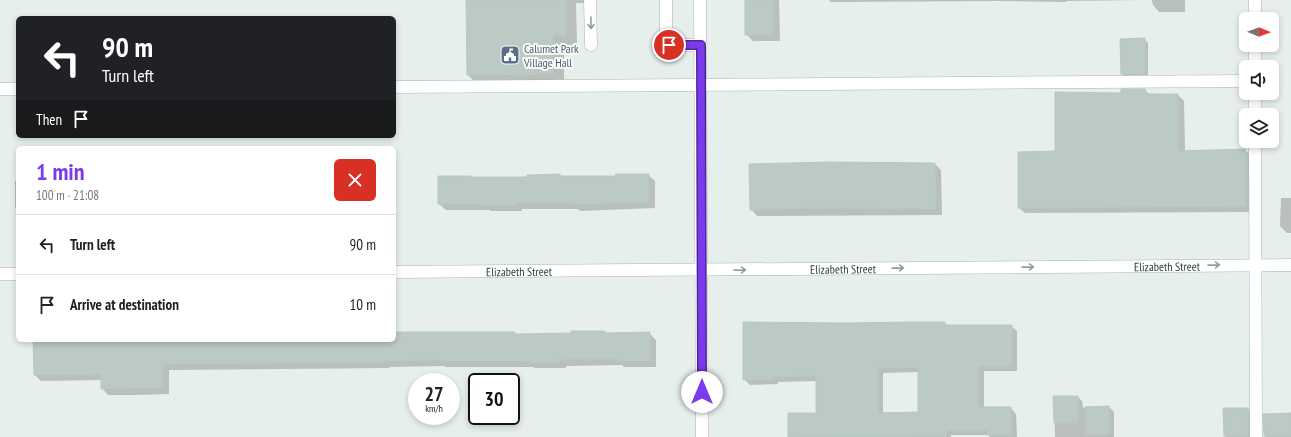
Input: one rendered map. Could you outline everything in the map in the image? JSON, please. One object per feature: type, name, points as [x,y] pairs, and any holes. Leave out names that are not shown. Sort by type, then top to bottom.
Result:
[{"type":"street","points":[[590,0],[591,45]]},
{"type":"street","points":[[666,0],[666,45],[701,45]]},
{"type":"street","points":[[700,0],[702,437]]},
{"type":"street","points":[[1255,0],[1255,12]]},
{"type":"street","points":[[396,87],[1239,81]]},
{"type":"street","points":[[0,89],[16,89]]},
{"type":"street","points":[[1255,148],[1256,437]]},
{"type":"street","name":"Elizabeth Street","points":[[396,272],[1291,265]]},
{"type":"street","points":[[0,274],[16,274]]},
{"type":"building","name":"Calumet Park Village Hall","points":[[466,0],[566,0],[566,35],[553,35],[553,74],[467,75]]},
{"type":"building","points":[[745,0],[773,0],[773,35],[745,35]]},
{"type":"building","points":[[1145,38],[1145,74],[1121,74],[1120,39]]},
{"type":"building","points":[[1121,89],[1145,89],[1146,94],[1178,94],[1179,151],[1245,149],[1245,206],[1018,208],[1018,152],[1055,151],[1055,92],[1121,93]]},
{"type":"building","points":[[828,162],[935,163],[936,209],[817,208],[750,210],[749,164]]},
{"type":"building","points":[[560,174],[560,176],[616,176],[615,174],[649,174],[649,202],[605,204],[516,203],[516,205],[438,204],[438,176],[527,177],[527,175]]},
{"type":"building","points":[[743,322],[945,322],[945,325],[1012,325],[1012,366],[979,366],[979,407],[1011,407],[1012,435],[987,435],[987,430],[946,430],[946,436],[788,437],[788,413],[816,413],[816,376],[773,377],[774,379],[743,380]],"holes":[[[918,367],[918,412],[878,413],[878,368]]]},
{"type":"building","points":[[571,331],[605,331],[605,333],[650,332],[650,361],[617,361],[617,359],[560,359],[560,362],[438,360],[163,364],[163,388],[101,389],[101,374],[34,375],[33,342],[396,342],[396,332],[515,332],[515,334],[571,333]]},
{"type":"building","points":[[1053,396],[1078,396],[1078,423],[1054,423]]},
{"type":"building","points":[[1109,406],[1110,434],[1085,434],[1085,407]]},
{"type":"building","points":[[1223,408],[1248,408],[1248,436],[1224,436]]},
{"type":"building","points":[[1291,413],[1291,436],[1264,436],[1263,414]]},
{"type":"place","name":"Calumet Park Village Hall","points":[[510,55]]},
{"type":"route","points":[[669,45],[701,45],[702,392]]}]
